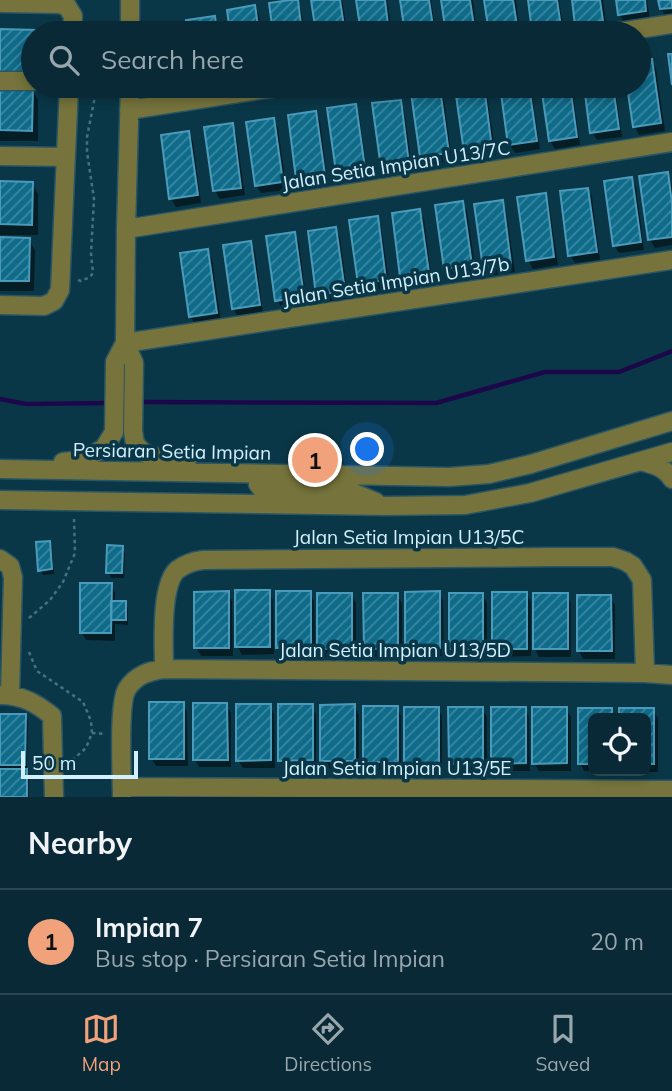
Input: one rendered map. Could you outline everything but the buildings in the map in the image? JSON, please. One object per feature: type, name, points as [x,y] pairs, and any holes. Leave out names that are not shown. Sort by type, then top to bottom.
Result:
[{"type":"street","points":[[130,0],[130,21]]},
{"type":"street","points":[[0,3],[59,2],[67,6],[73,21]]},
{"type":"street","points":[[651,27],[672,24]]},
{"type":"street","points":[[0,81],[21,81]]},
{"type":"street","points":[[0,305],[44,306],[54,300],[60,290],[68,98]]},
{"type":"street","points":[[130,98],[125,342],[134,363],[132,431],[135,444],[145,453],[166,460],[195,462],[245,474]]},
{"type":"street","points":[[130,110],[207,98]]},
{"type":"street","name":"Jalan Setia Impian U13/7C","points":[[126,229],[672,142]]},
{"type":"street","points":[[0,156],[64,157]]},
{"type":"street","name":"Jalan Setia Impian U13/7b","points":[[125,342],[672,260]]},
{"type":"street","points":[[0,469],[83,460],[104,447],[114,432],[115,362],[125,342]]},
{"type":"street","name":"Persiaran Setia Impian","points":[[0,469],[449,477],[489,474],[531,464],[672,421]]},
{"type":"street","points":[[531,464],[657,436],[672,440]]},
{"type":"street","points":[[0,500],[465,505],[530,494],[672,452]]},
{"type":"street","points":[[637,461],[660,467],[672,479]]},
{"type":"street","points":[[270,474],[258,484],[268,491],[349,491],[386,506]]},
{"type":"street","name":"Jalan Setia Impian U13/5C","points":[[164,669],[166,598],[170,580],[178,570],[191,562],[612,557],[633,566],[642,580],[645,673]]},
{"type":"street","points":[[0,559],[10,566],[13,577],[5,695],[36,703],[52,716],[54,797]]},
{"type":"street","name":"Jalan Setia Impian U13/5D","points":[[122,792],[122,706],[126,690],[137,678],[149,671],[164,669],[672,675]]},
{"type":"street","name":"Jalan Setia Impian U13/5E","points":[[122,792],[672,790]]},
{"type":"path","points":[[61,278],[81,281],[93,273],[91,254],[94,199],[87,152],[95,98]]},
{"type":"path","points":[[27,629],[30,616],[50,600],[63,582],[75,553],[73,501]]},
{"type":"path","points":[[25,643],[37,671],[82,702],[91,721],[92,733],[86,748],[69,763]]},
{"type":"waterway","points":[[139,402],[436,403],[545,372],[619,372],[672,351]]},
{"type":"waterway","points":[[0,399],[26,404],[109,403]]},
{"type":"place","name":"Impian 7","points":[[315,460]]}]
